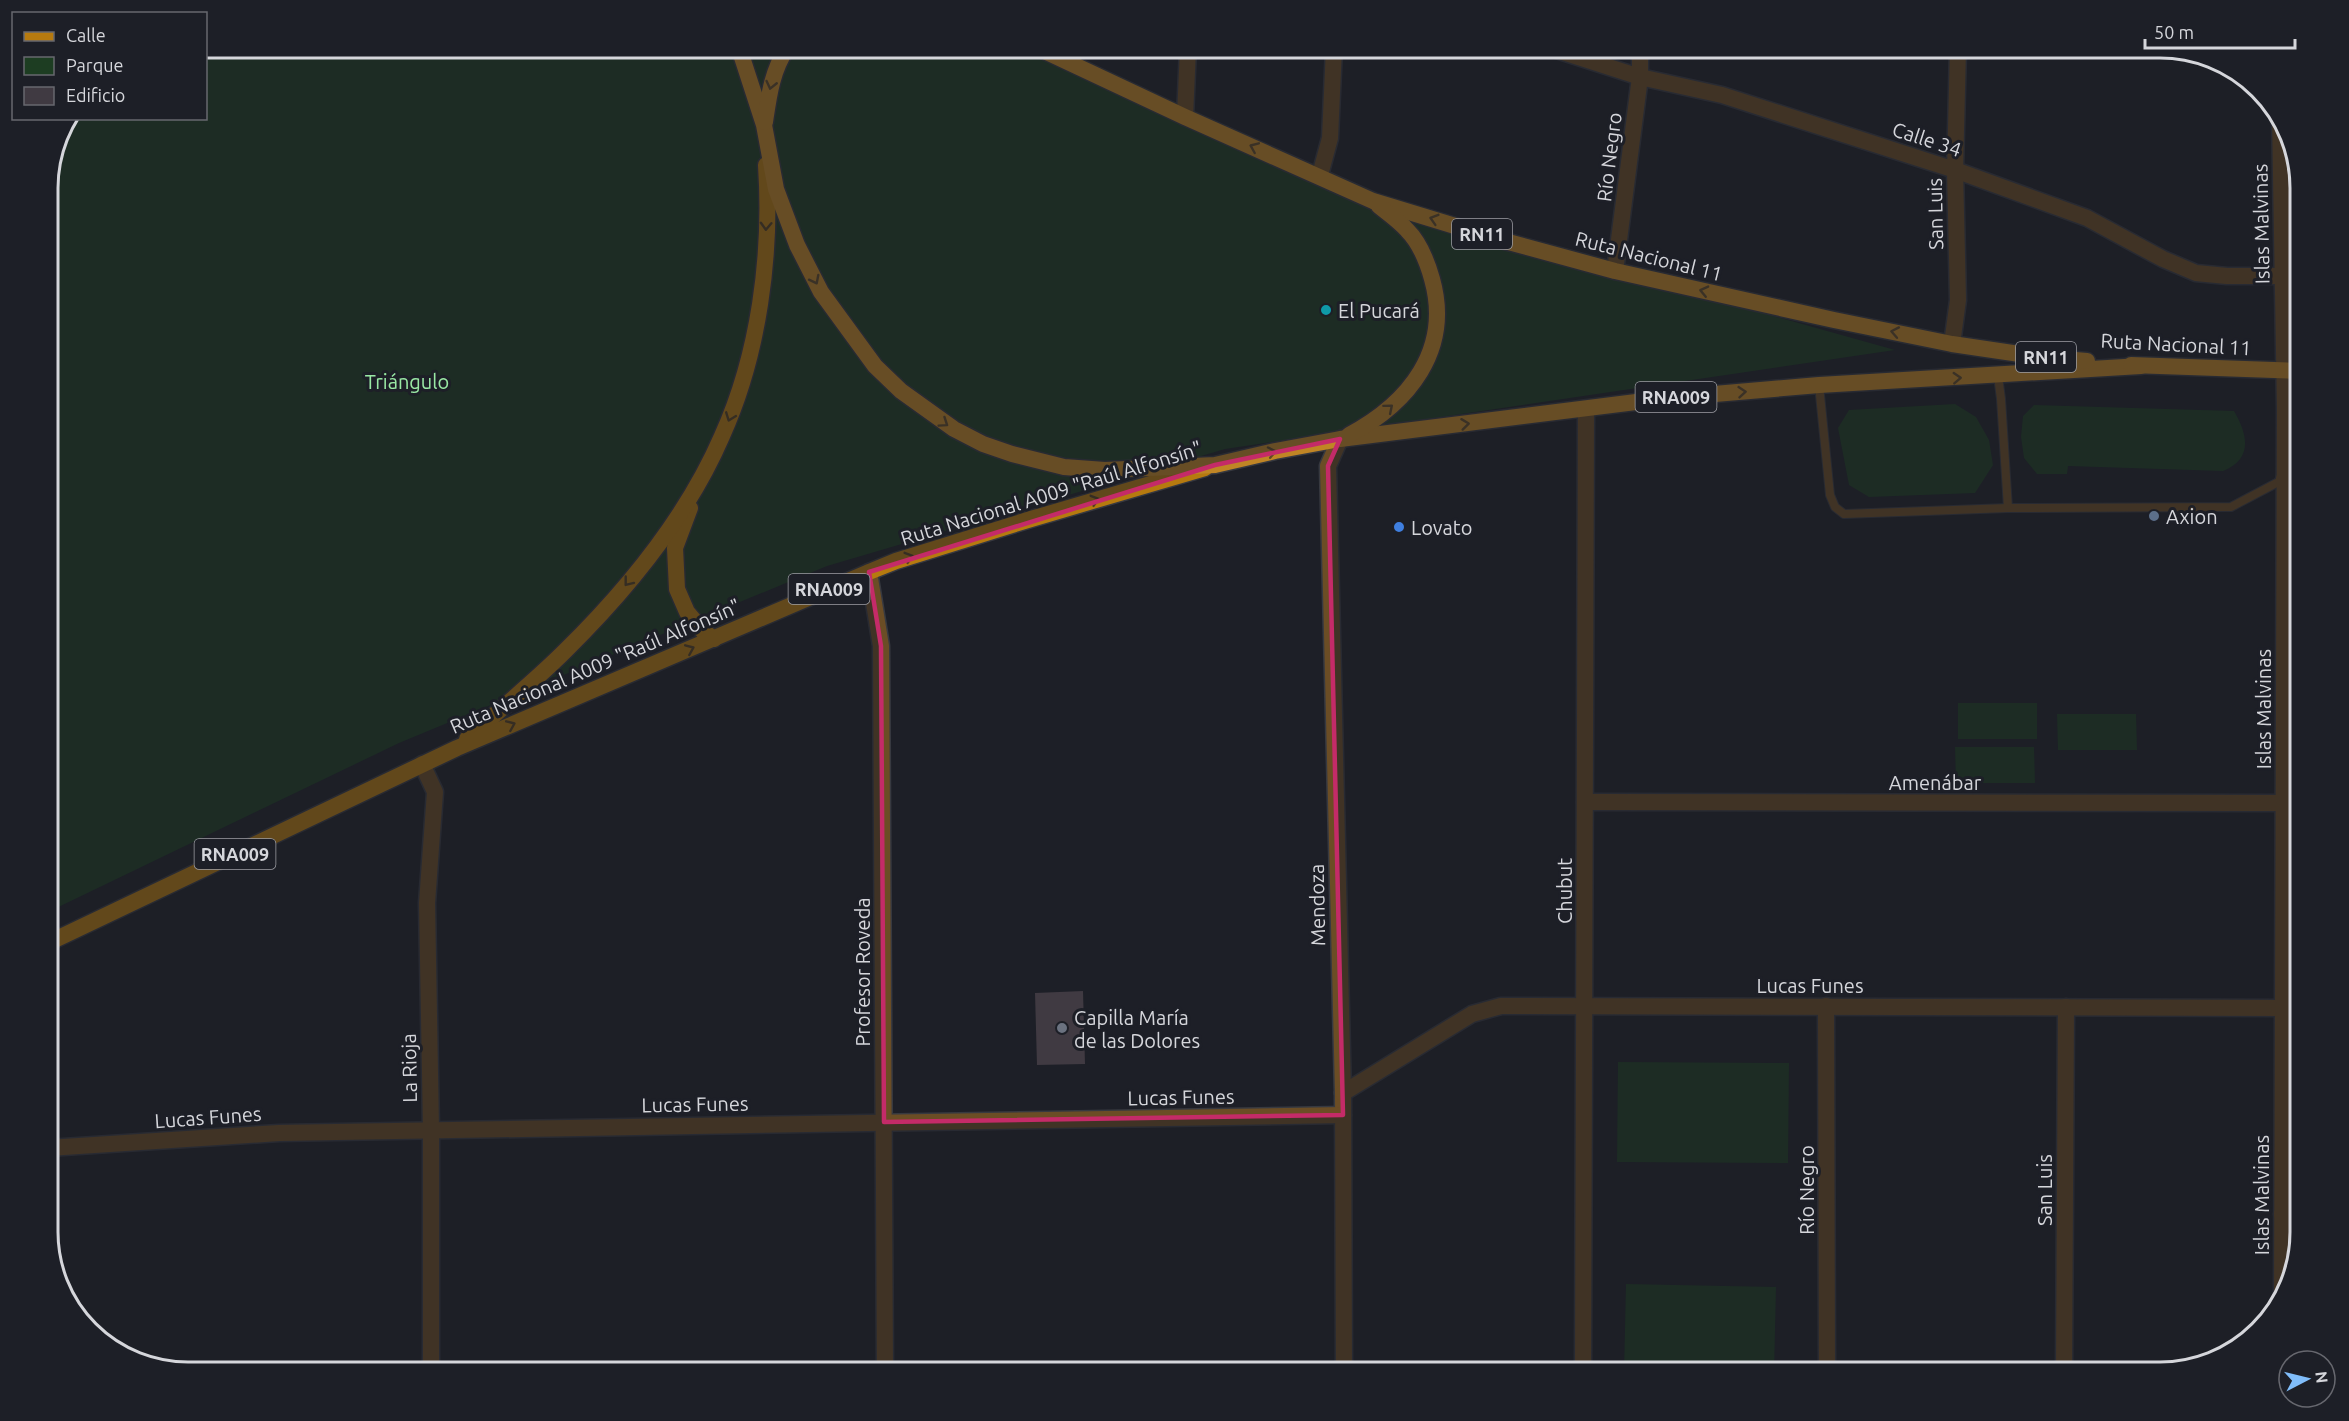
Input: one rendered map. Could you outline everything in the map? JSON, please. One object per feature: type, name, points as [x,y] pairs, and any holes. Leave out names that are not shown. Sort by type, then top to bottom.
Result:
[{"type":"highway","name":"RNA009","points":[[743,58],[764,126],[776,189],[797,245],[821,292],[875,366],[918,404],[954,429],[983,444],[1064,467],[1105,470],[1215,465]]},
{"type":"highway","name":"RNA009","points":[[764,126],[770,86],[781,58]]},
{"type":"highway","name":"Ruta Nacional 11","points":[[1059,58],[1373,201],[1501,240],[1615,271],[1952,344],[2040,357],[2142,366],[2290,371]]},
{"type":"highway","name":"RNA009","points":[[1340,439],[1365,426],[1401,398],[1429,357],[1436,328],[1436,294],[1426,258],[1408,231],[1373,201]]},
{"type":"highway","name":"Ruta Nacional A009 \"Raúl Alfonsín\"","points":[[1215,465],[1340,439],[1668,398],[1819,385],[2142,366]]},
{"type":"main road","name":"RNA009","points":[[457,748],[565,652],[618,595],[688,501],[722,438],[747,364],[758,310],[765,249],[767,183],[764,126]]},
{"type":"main road","name":"Ruta Nacional A009 \"Raúl Alfonsín\"","points":[[59,938],[457,748],[869,572],[896,561],[1031,519],[1215,465]]},
{"type":"main road","points":[[701,476],[675,548],[677,589],[687,612],[703,631],[714,639]]},
{"type":"street","points":[[1185,117],[1188,58]]},
{"type":"street","points":[[1320,175],[1330,138],[1334,58]]},
{"type":"street","name":"Calle 34","points":[[1581,58],[1640,77],[1722,95],[1955,171],[2087,218],[2163,259],[2196,273],[2227,276],[2284,276]]},
{"type":"street","name":"Río Negro","points":[[1615,271],[1627,194],[1640,77],[1640,58]]},
{"type":"street","name":"San Luis","points":[[1952,344],[1958,300],[1955,171],[1958,58]]},
{"type":"street","name":"Islas Malvinas","points":[[2281,139],[2284,304],[2290,349]]},
{"type":"street","name":"Chubut","points":[[1583,1363],[1586,409]]},
{"type":"street","name":"Mendoza","points":[[1340,439],[1328,466],[1343,1093],[1344,1363]]},
{"type":"street","name":"Profesor Roveda","points":[[869,572],[881,646],[885,1363]]},
{"type":"street","name":"Islas Malvinas","points":[[2282,1279],[2284,803],[2290,587]]},
{"type":"street","name":"La Rioja","points":[[422,764],[435,792],[427,903],[431,1129],[431,1363]]},
{"type":"street","name":"Amenábar","points":[[1586,802],[2284,803]]},
{"type":"street","name":"Lucas Funes","points":[[1343,1093],[1472,1014],[1501,1006],[2290,1009]]},
{"type":"street","name":"Río Negro","points":[[1826,1006],[1827,1363]]},
{"type":"street","name":"San Luis","points":[[2064,1363],[2066,1007]]},
{"type":"street","name":"Lucas Funes","points":[[59,1147],[279,1133],[431,1129],[1343,1115]]},
{"type":"street","points":[[2282,1215],[2290,1215]]},
{"type":"lane","points":[[2284,304],[2290,297]]},
{"type":"lane","points":[[1998,375],[2007,508]]},
{"type":"lane","points":[[1819,385],[1830,495],[1834,507],[1844,514],[2007,508],[2230,507],[2290,480]]},
{"type":"highlighted area","points":[[1340,439],[1328,466],[1343,1115],[884,1122],[881,646],[869,572],[1215,465]]},
{"type":"green space","name":"Triángulo","points":[[207,58],[1062,58],[1320,175],[1501,240],[1895,350],[1225,449],[827,566],[399,743],[59,907],[59,180],[61,163],[68,139],[78,120],[207,120]]},
{"type":"green space","points":[[1955,404],[1976,417],[1989,440],[1993,465],[1975,493],[1869,497],[1849,485],[1838,428],[1849,410]]},
{"type":"green space","points":[[2034,405],[2234,411],[2245,437],[2245,446],[2239,460],[2223,471],[2068,466],[2067,474],[2037,474],[2024,458],[2021,437],[2023,416]]},
{"type":"green space","points":[[1958,703],[2037,703],[2037,739],[1958,739]]},
{"type":"green space","points":[[2057,714],[2136,714],[2137,750],[2058,750]]},
{"type":"green space","points":[[1955,747],[2034,747],[2035,783],[1956,783]]},
{"type":"green space","points":[[1618,1062],[1789,1063],[1788,1163],[1617,1162]]},
{"type":"green space","points":[[1626,1284],[1776,1287],[1774,1363],[1624,1363]]},
{"type":"building","points":[[1083,991],[1085,1064],[1037,1065],[1035,993]]},
{"type":"place","name":"El Pucará","points":[[1326,310]]},
{"type":"place","name":"Axion","points":[[2154,516]]},
{"type":"place","name":"Lovato","points":[[1399,527]]},
{"type":"place","name":"Capilla María de las Dolores","points":[[1062,1028]]}]
